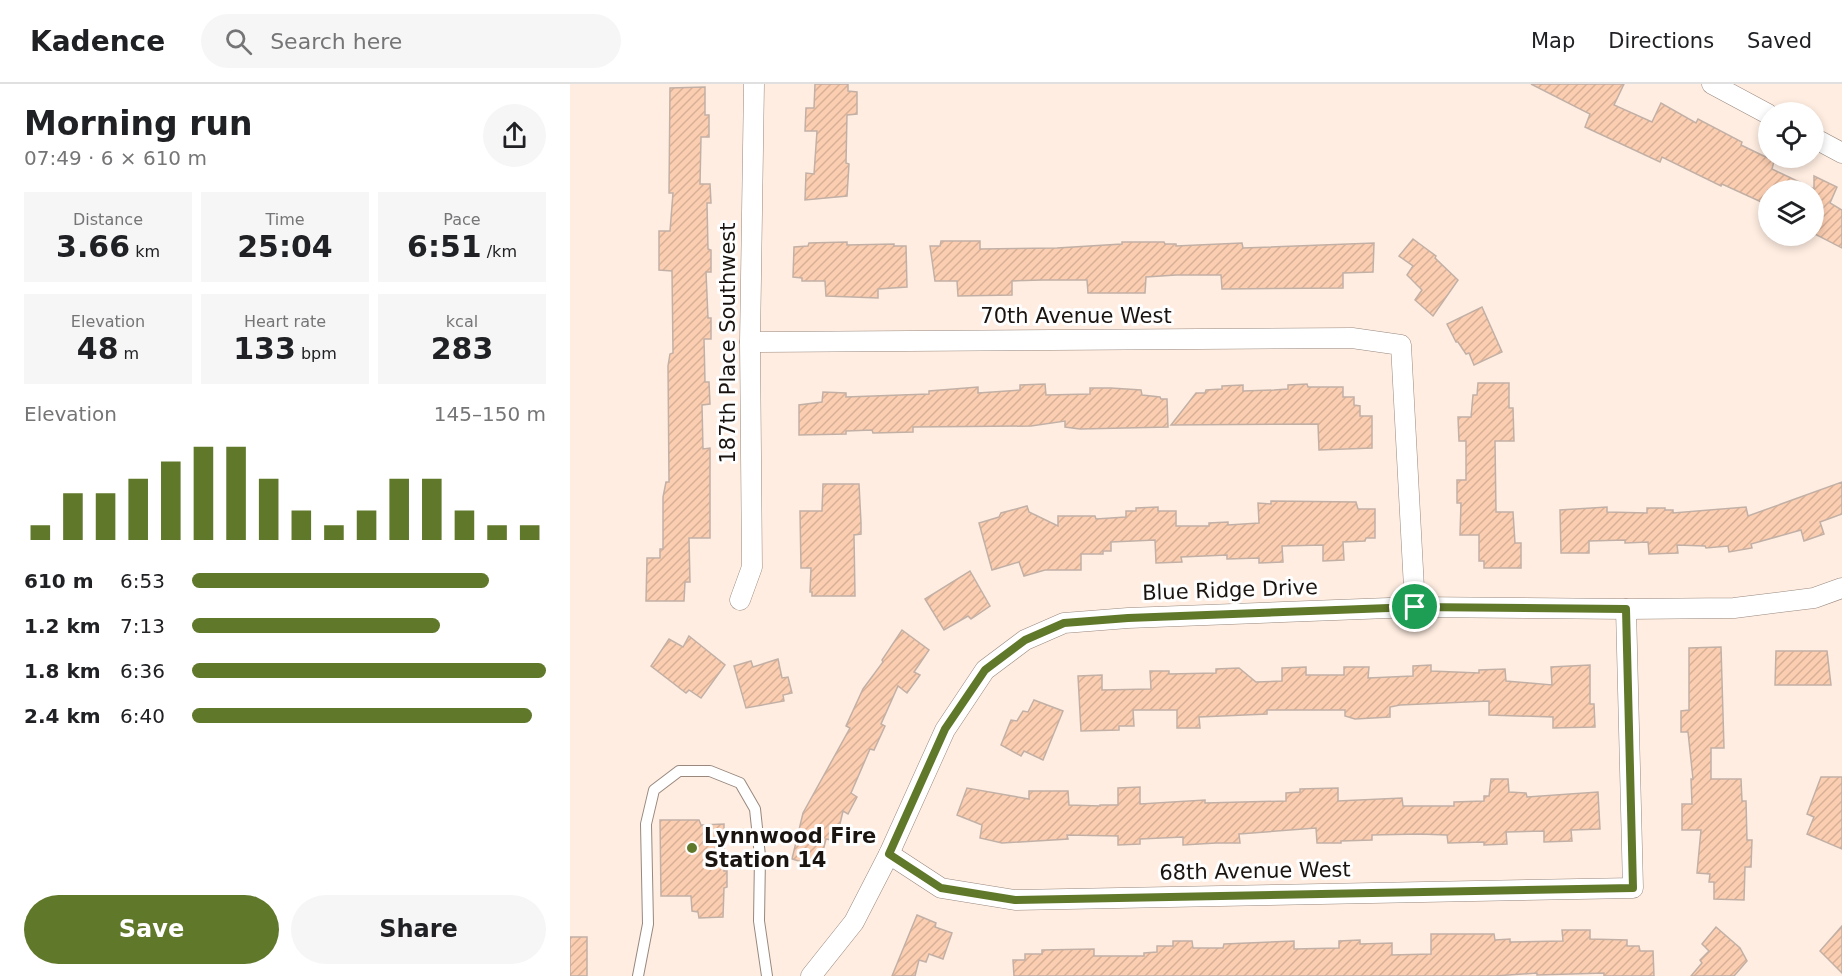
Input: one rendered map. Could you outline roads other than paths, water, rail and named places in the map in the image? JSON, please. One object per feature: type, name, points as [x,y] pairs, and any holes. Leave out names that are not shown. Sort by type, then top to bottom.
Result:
[{"type":"street","name":"187th Place Southwest","points":[[740,600],[752,567],[750,342],[754,84]]},
{"type":"street","points":[[1712,84],[1758,109]]},
{"type":"street","points":[[1824,143],[1842,153]]},
{"type":"street","name":"70th Avenue West","points":[[750,342],[1352,338],[1401,345],[1415,607]]},
{"type":"street","name":"Blue Ridge Drive","points":[[811,976],[854,922],[889,854],[945,729],[985,670],[1025,640],[1064,623],[1128,618],[1415,607],[1734,608],[1814,598],[1842,588]]},
{"type":"street","name":"68th Avenue West","points":[[889,854],[941,888],[1015,900],[1633,888],[1626,609]]},
{"type":"lane","points":[[638,976],[648,924],[646,824],[654,790],[679,771],[710,771],[740,783],[755,809],[760,856],[759,921],[767,976]]},
{"type":"place","name":"Lynnwood Fire Station 14","points":[[692,848]]}]
